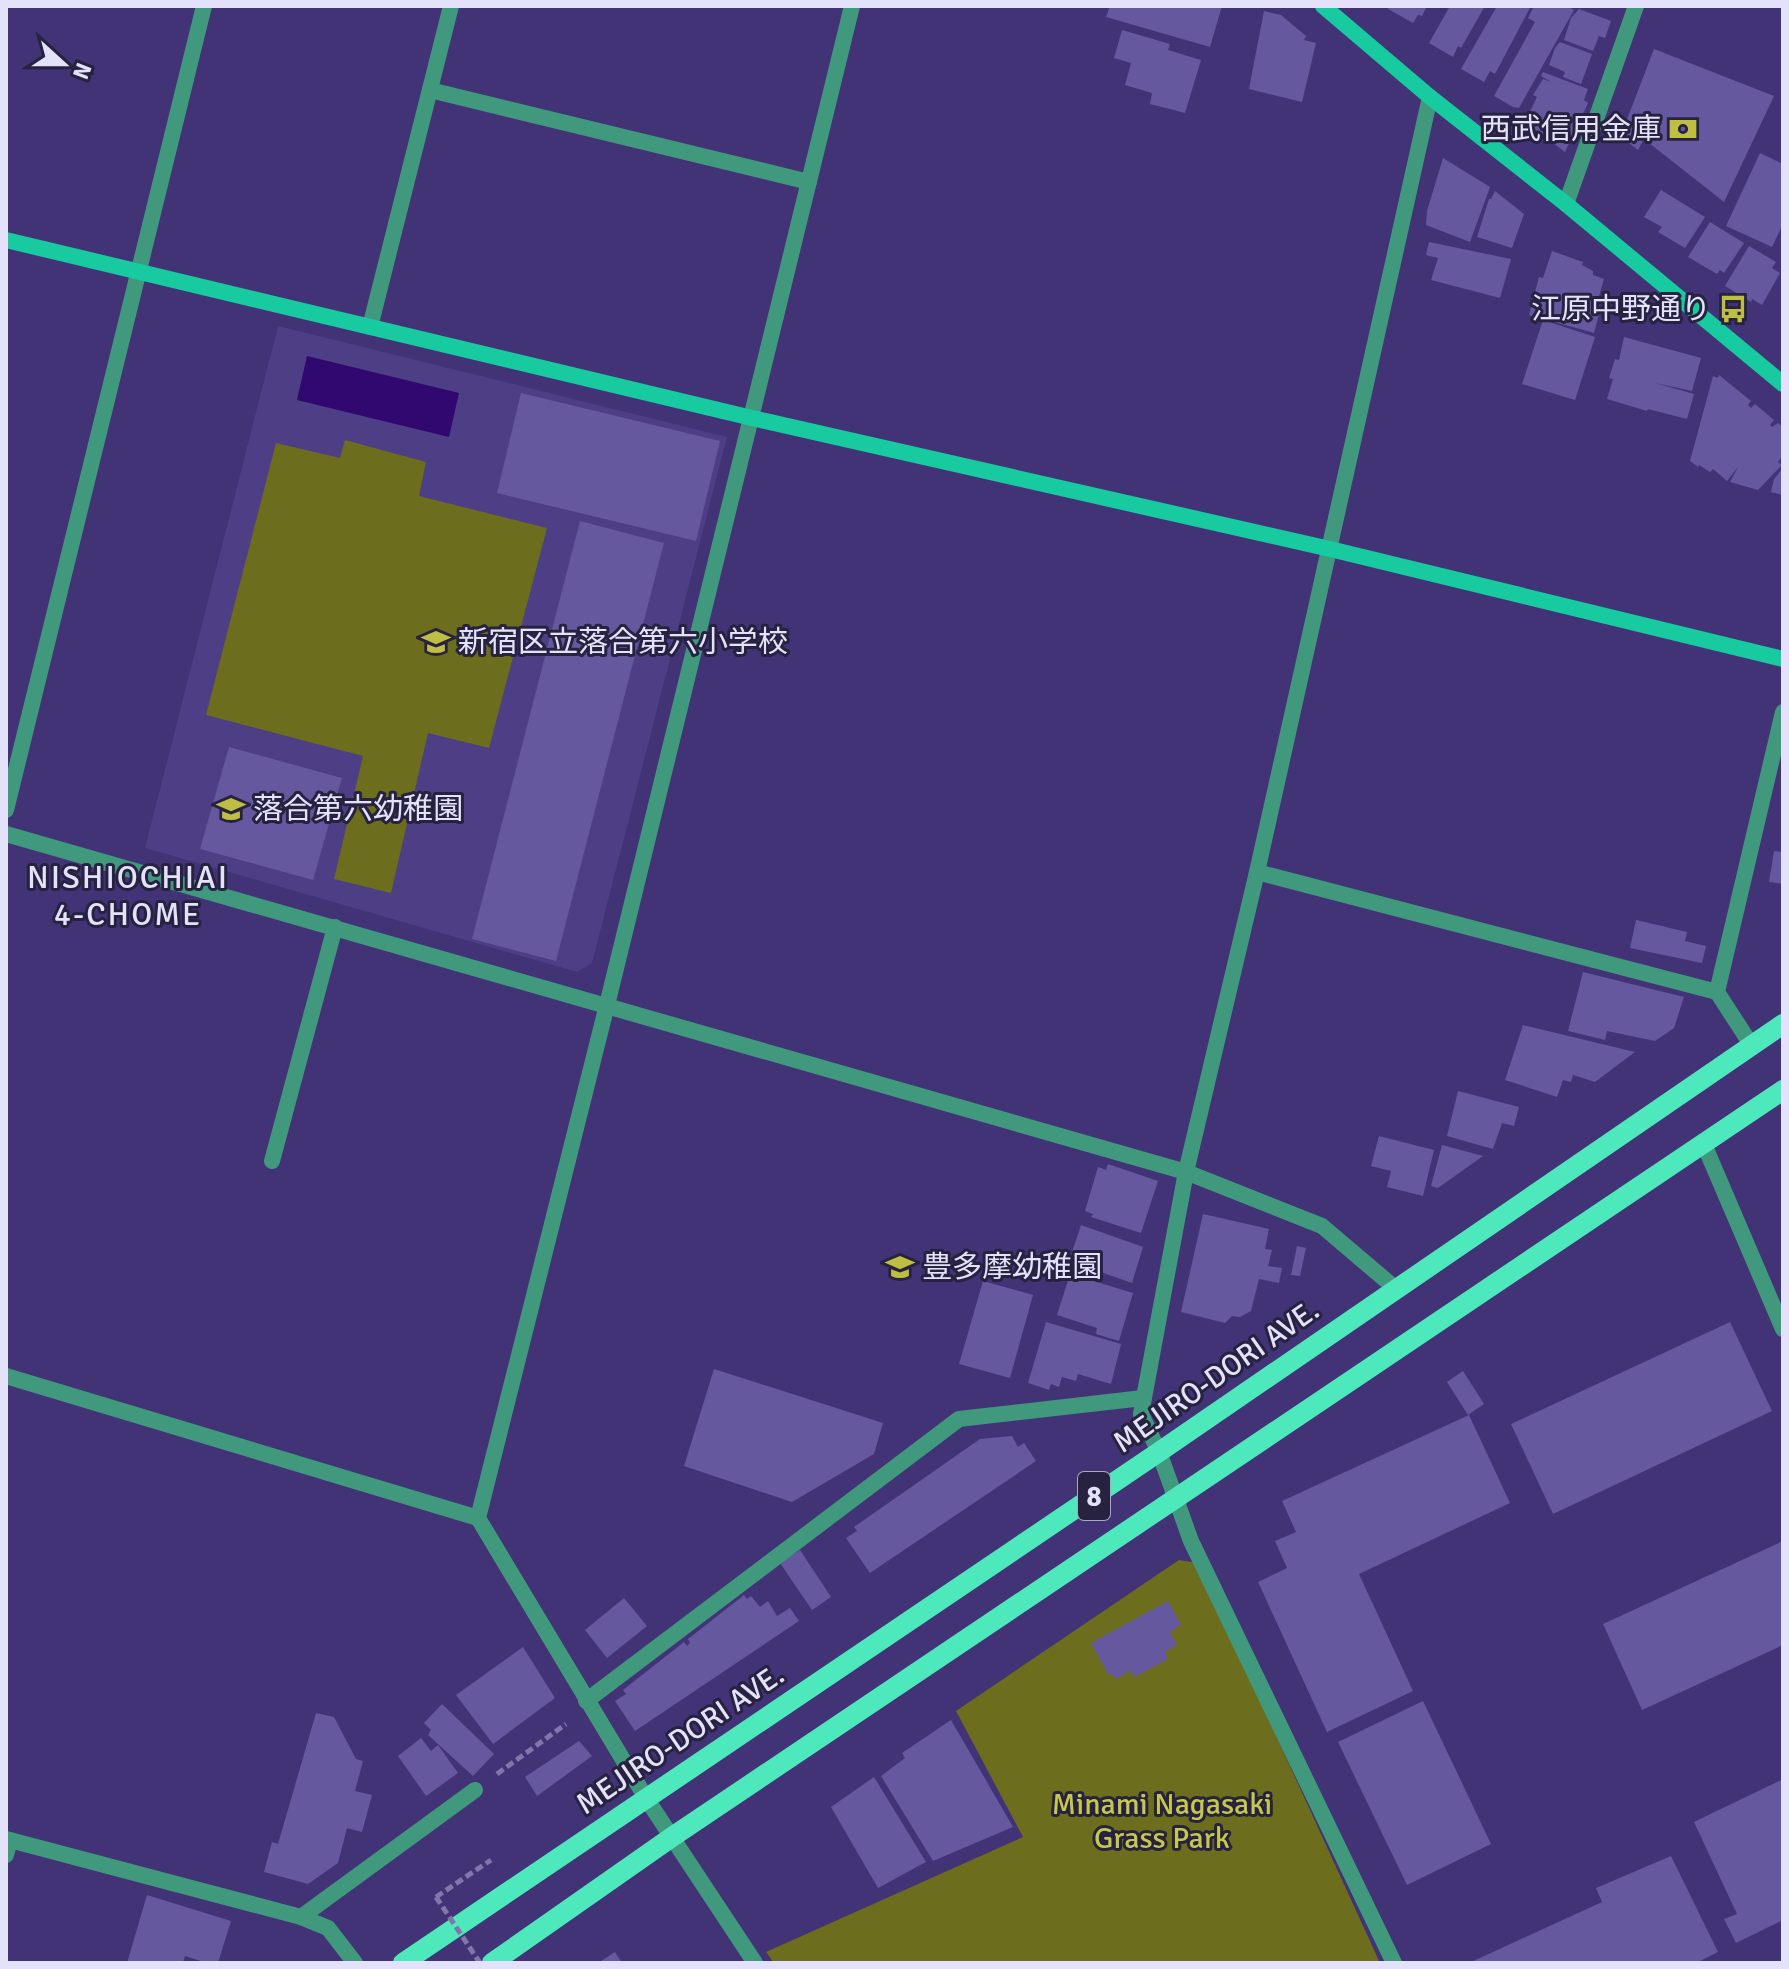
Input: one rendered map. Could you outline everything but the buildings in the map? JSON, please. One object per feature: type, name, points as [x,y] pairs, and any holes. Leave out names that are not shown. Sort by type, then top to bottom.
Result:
[{"type":"main road","name":"MEJIRO-DORI AVE.","points":[[403,1963],[1159,1452],[1783,1024]]},
{"type":"main road","name":"8","points":[[492,1963],[672,1837],[1783,1090]]},
{"type":"street","points":[[6,810],[204,6]]},
{"type":"street","points":[[370,327],[451,6]]},
{"type":"street","points":[[478,1518],[852,6]]},
{"type":"street","points":[[1323,6],[1783,384]]},
{"type":"street","points":[[1566,204],[1636,6]]},
{"type":"street","points":[[430,90],[809,182]]},
{"type":"street","points":[[1394,1963],[1191,1541],[1159,1452],[1141,1414],[1186,1172],[1257,872],[1430,97]]},
{"type":"street","points":[[6,240],[752,418],[1330,549],[1783,659]]},
{"type":"street","points":[[1717,992],[1783,712]]},
{"type":"street","points":[[6,834],[1186,1172],[1322,1226],[1395,1288]]},
{"type":"street","points":[[1257,872],[1717,992],[1752,1046]]},
{"type":"street","points":[[272,1161],[335,927]]},
{"type":"street","points":[[1703,1142],[1783,1329]]},
{"type":"street","points":[[6,1376],[478,1518],[646,1798],[755,1963]]},
{"type":"street","points":[[588,1704],[959,1419],[1143,1398]]},
{"type":"street","points":[[301,1917],[475,1790]]},
{"type":"street","points":[[7,1845],[301,1917],[328,1928],[355,1963]]},
{"type":"path","points":[[475,1790],[588,1704]]},
{"type":"path","points":[[480,1963],[436,1897],[491,1860]]},
{"type":"shaded area","name":"新宿区立落合第六小学校","points":[[278,326],[727,437],[592,963],[577,972],[145,848]]},
{"type":"shaded area","points":[[307,356],[459,393],[449,437],[297,400]]},
{"type":"green space","points":[[345,440],[426,462],[419,496],[547,528],[489,748],[428,733],[391,893],[334,879],[363,756],[206,715],[276,443],[340,458]]},
{"type":"green space","name":"Minami Nagasaki Grass Park","points":[[1179,1560],[1197,1563],[1380,1963],[774,1963],[766,1952],[1023,1837],[956,1711]]},
{"type":"place","name":"西武信用金庫","points":[[1683,129]]},
{"type":"place","name":"江原中野通り","points":[[1733,309]]},
{"type":"place","name":"新宿区立落合第六小学校","points":[[436,642]]},
{"type":"place","name":"落合第六幼稚園","points":[[231,809]]},
{"type":"place","name":"豊多摩幼稚園","points":[[900,1267]]},
{"type":"district","name":"NISHIOCHIAI 4-CHOME","points":[[128,896]]}]
